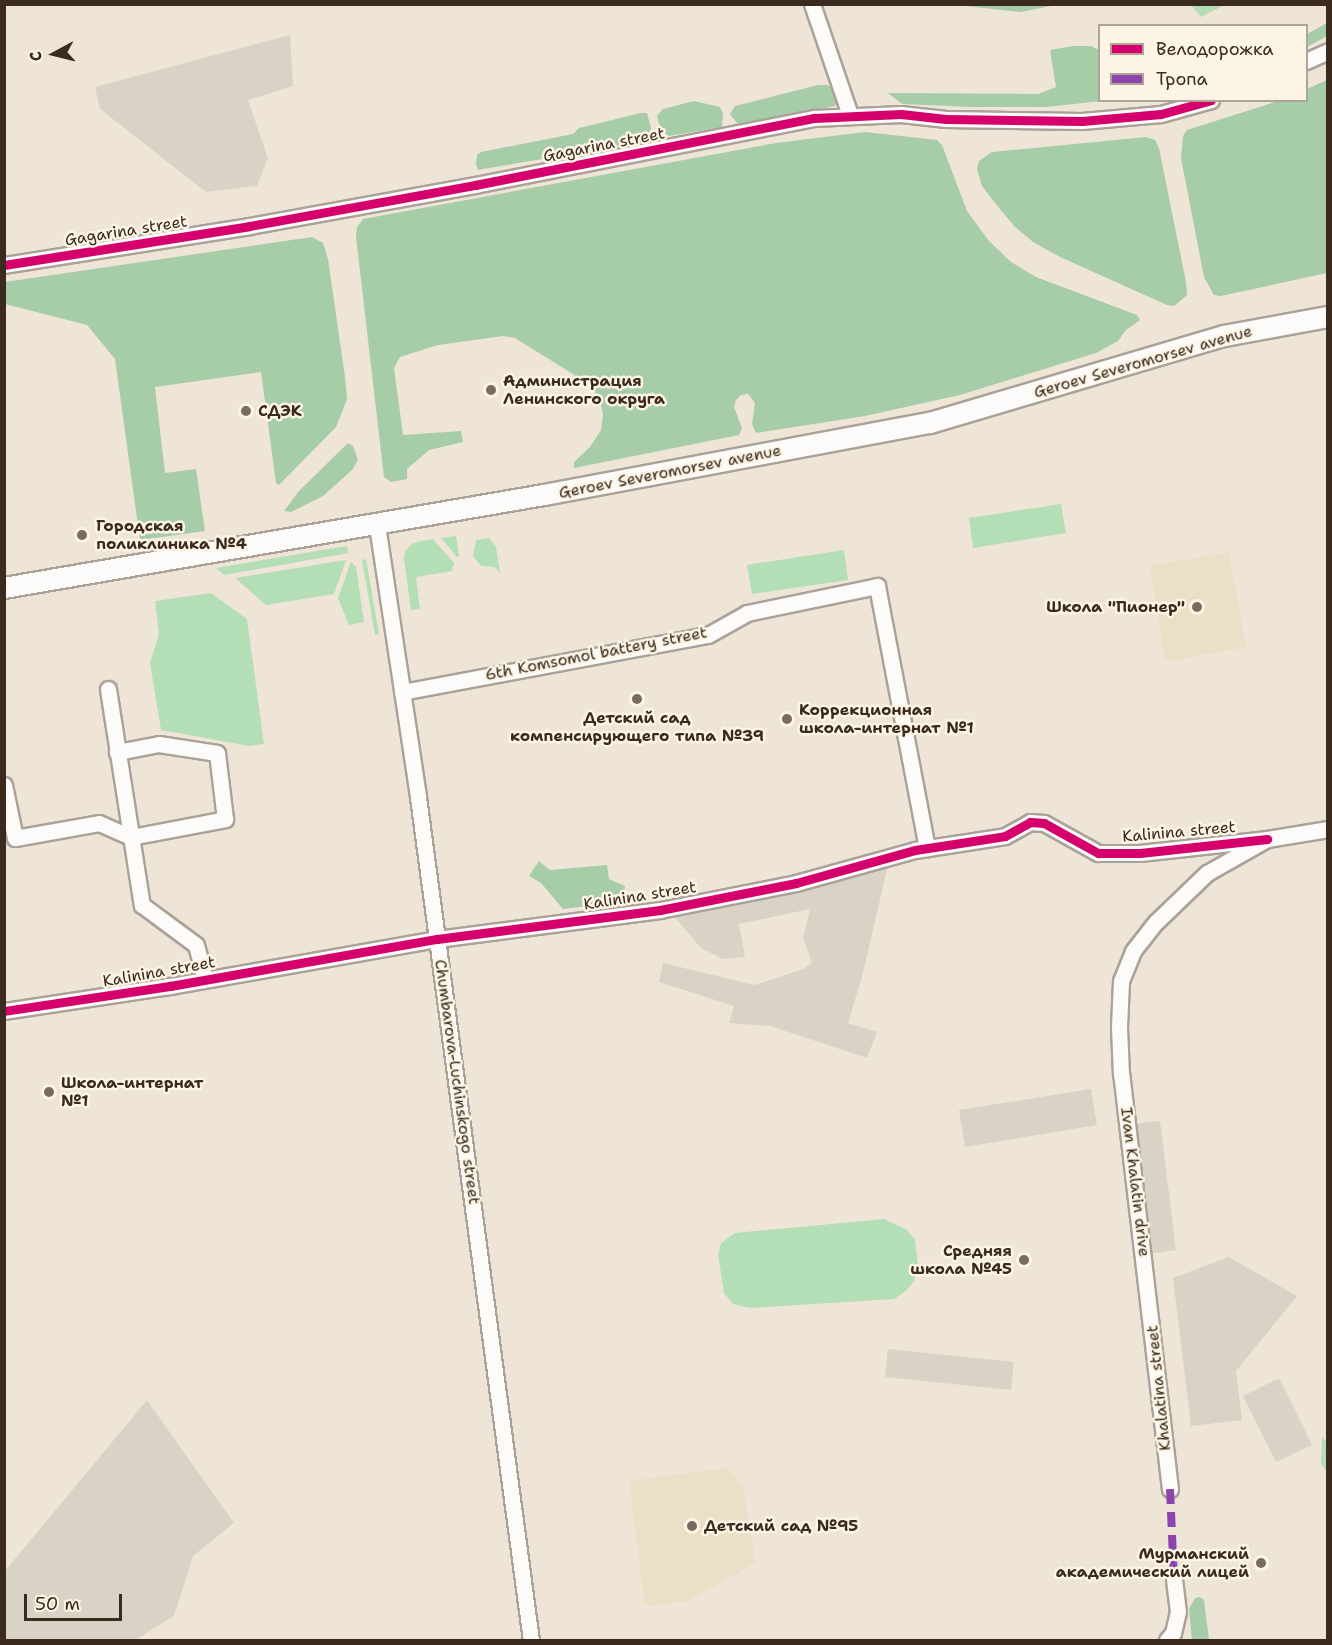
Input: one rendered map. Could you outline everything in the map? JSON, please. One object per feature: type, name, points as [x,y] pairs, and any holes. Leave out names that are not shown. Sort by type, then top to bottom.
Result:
[{"type":"main road","name":"Geroev Severomorsev avenue","points":[[4,588],[377,525],[930,423],[1224,336],[1328,317]]},
{"type":"street","points":[[812,4],[850,115]]},
{"type":"street","points":[[1308,60],[1328,51]]},
{"type":"street","name":"Gagarina street","points":[[4,265],[249,226],[475,185],[697,143],[775,124],[850,115],[1082,121],[1161,114],[1204,102]]},
{"type":"street","name":"Chumbarova-Luchinskogo street","points":[[377,525],[437,939],[531,1641]]},
{"type":"street","name":"6th Komsomol battery street","points":[[402,692],[708,635],[747,613],[877,586],[927,848]]},
{"type":"street","points":[[108,689],[142,905],[196,945],[205,980]]},
{"type":"street","points":[[4,785],[15,838],[99,823],[131,837],[225,819],[217,753],[159,744],[117,752]]},
{"type":"street","name":"Kalinina street","points":[[4,1011],[205,980],[437,939],[660,910],[796,884],[927,848],[1005,836],[1030,822],[1044,823],[1098,853],[1140,853],[1267,839]]},
{"type":"street","points":[[1267,839],[1328,829]]},
{"type":"street","name":"Ivan Khalatin drive","points":[[1148,1288],[1121,1075],[1119,1027],[1121,981],[1133,951],[1156,922],[1207,873],[1267,839]]},
{"type":"street","name":"Khalatina street","points":[[1148,1288],[1170,1489]]},
{"type":"street","points":[[1167,1641],[1173,1633],[1178,1612],[1174,1581]]},
{"type":"shaded area","points":[[290,35],[293,86],[248,100],[268,158],[257,186],[206,192],[100,109],[95,87]]},
{"type":"shaded area","name":"Школа \"Пионер\"","points":[[1229,552],[1246,647],[1165,662],[1150,566]]},
{"type":"shaded area","points":[[888,865],[863,973],[848,1023],[877,1032],[867,1058],[770,1026],[729,1023],[734,1006],[659,982],[663,963],[755,985],[803,969],[812,963],[803,938],[810,909],[739,924],[745,957],[723,959],[701,948],[672,914],[821,887],[860,869]]},
{"type":"shaded area","points":[[1091,1089],[1097,1125],[965,1147],[959,1110]]},
{"type":"shaded area","points":[[1160,1121],[1176,1250],[1148,1254],[1132,1124]]},
{"type":"shaded area","points":[[1229,1257],[1297,1296],[1236,1371],[1242,1420],[1191,1426],[1173,1278]]},
{"type":"shaded area","points":[[888,1349],[1014,1362],[1011,1390],[885,1377]]},
{"type":"shaded area","points":[[1279,1378],[1312,1445],[1276,1462],[1243,1396]]},
{"type":"shaded area","points":[[147,1400],[234,1523],[193,1556],[174,1616],[135,1640],[5,1640],[5,1571]]},
{"type":"shaded area","name":"Детский сад №95","points":[[728,1468],[744,1490],[755,1563],[688,1601],[645,1606],[629,1481]]},
{"type":"green space","points":[[957,5],[1056,5],[1021,12]]},
{"type":"green space","points":[[1191,5],[1225,5],[1201,17]]},
{"type":"green space","points":[[1327,23],[1327,36],[1308,46],[1308,33]]},
{"type":"green space","points":[[1073,46],[1091,46],[1098,50],[1098,101],[1046,107],[971,107],[902,104],[888,93],[1038,94],[1056,87],[1050,50]]},
{"type":"green space","points":[[1327,80],[1327,273],[1221,296],[1214,295],[1204,277],[1181,158],[1183,136],[1187,130],[1275,102],[1308,102],[1308,89]]},
{"type":"green space","points":[[818,85],[827,85],[834,89],[837,101],[835,106],[738,124],[730,114],[735,106]]},
{"type":"green space","points":[[694,101],[720,107],[723,114],[722,127],[669,136],[661,131],[657,116],[663,109]]},
{"type":"green space","points":[[647,113],[651,128],[649,136],[639,143],[478,170],[476,164],[477,155],[481,152],[573,134],[579,128]]},
{"type":"green space","points":[[865,132],[937,140],[942,145],[967,211],[989,241],[1011,262],[1036,277],[1137,315],[1140,320],[1126,330],[1118,341],[1096,353],[960,395],[865,416],[756,433],[752,424],[755,403],[748,394],[741,395],[734,407],[742,428],[739,435],[574,468],[574,462],[590,447],[601,430],[603,415],[595,392],[584,381],[515,338],[503,336],[438,345],[400,357],[394,368],[403,435],[461,431],[463,442],[429,450],[407,469],[407,479],[391,482],[384,477],[356,237],[357,227],[363,219],[776,143]]},
{"type":"green space","points":[[1146,137],[1155,140],[1159,148],[1186,282],[1187,295],[1174,306],[1167,305],[1060,257],[1033,242],[1015,227],[982,186],[977,169],[979,161],[992,152]]},
{"type":"green space","points":[[312,237],[323,243],[328,259],[345,377],[347,399],[336,427],[279,485],[276,483],[261,372],[155,387],[165,473],[196,469],[205,531],[140,540],[115,359],[87,325],[5,304],[5,282]]},
{"type":"green space","points":[[348,443],[353,446],[358,460],[352,470],[323,496],[291,512],[284,511],[299,491]]},
{"type":"green space","points":[[1061,504],[1066,533],[973,548],[969,518]]},
{"type":"green space","points":[[456,536],[459,556],[457,557],[441,538]]},
{"type":"green space","points":[[489,538],[496,547],[500,573],[494,567],[481,566],[473,556],[476,540]]},
{"type":"green space","points":[[433,539],[454,563],[452,571],[416,577],[420,609],[411,610],[404,559],[405,551],[413,543]]},
{"type":"green space","points":[[347,546],[348,553],[224,575],[216,568]]},
{"type":"green space","points":[[844,550],[848,580],[752,594],[747,565]]},
{"type":"green space","points":[[366,559],[379,634],[375,635],[362,560]]},
{"type":"green space","points":[[346,560],[334,594],[266,605],[235,578]]},
{"type":"green space","points":[[351,562],[356,567],[364,622],[349,625],[338,598]]},
{"type":"green space","points":[[211,593],[247,619],[264,744],[249,746],[161,730],[150,663],[159,634],[155,601]]},
{"type":"green space","points":[[539,861],[550,870],[607,865],[609,879],[625,886],[623,902],[563,909],[541,883],[529,876]]},
{"type":"green space","points":[[884,1219],[907,1230],[915,1240],[918,1266],[914,1281],[906,1291],[894,1299],[750,1308],[733,1304],[724,1293],[718,1255],[721,1243],[735,1233]]},
{"type":"green space","points":[[1322,1438],[1327,1442],[1327,1472],[1321,1464]]},
{"type":"green space","points":[[1200,1597],[1204,1600],[1209,1640],[1192,1640],[1189,1609],[1195,1598]]},
{"type":"marked path","points":[[1170,1489],[1174,1580]]},
{"type":"cycle path","points":[[4,265],[249,226],[475,185],[814,118],[901,114],[946,119],[1082,121],[1161,114],[1204,102]]},
{"type":"cycle path","points":[[4,1011],[170,986],[437,939],[660,910],[796,883],[915,850],[1005,836],[1030,822],[1044,823],[1098,853],[1140,853],[1267,839]]},
{"type":"place","name":"Администрация Ленинского округа","points":[[491,390]]},
{"type":"place","name":"СДЭК","points":[[246,411]]},
{"type":"place","name":"Городская поликлиника №4","points":[[82,535]]},
{"type":"place","name":"Школа \"Пионер\"","points":[[1197,607]]},
{"type":"place","name":"Детский сад компенсирующего типа №39","points":[[637,699]]},
{"type":"place","name":"Коррекционная школа-интернат №1","points":[[787,719]]},
{"type":"place","name":"Школа-интернат №1","points":[[49,1092]]},
{"type":"place","name":"Средняя школа №45","points":[[1024,1260]]},
{"type":"place","name":"Детский сад №95","points":[[692,1526]]},
{"type":"place","name":"Мурманский академический лицей","points":[[1261,1563]]}]
